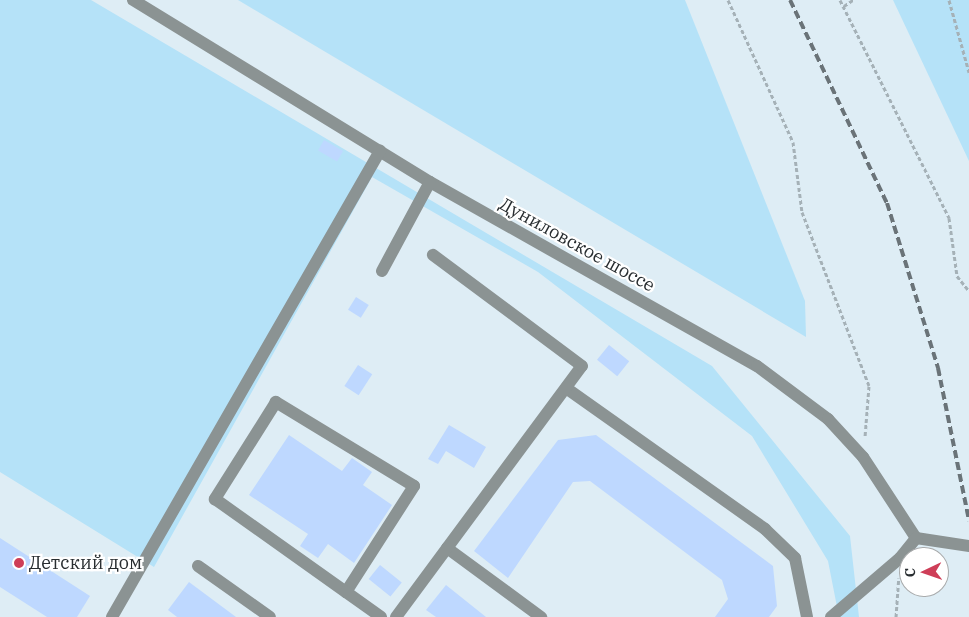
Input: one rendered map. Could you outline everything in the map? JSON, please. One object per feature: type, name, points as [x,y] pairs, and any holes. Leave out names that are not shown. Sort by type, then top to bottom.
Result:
[{"type":"street","name":"Дуниловское шоссе","points":[[133,0],[430,182],[757,366],[828,419],[863,457],[916,538]]},
{"type":"street","points":[[112,617],[380,151]]},
{"type":"street","points":[[382,271],[430,182]]},
{"type":"street","points":[[403,614],[447,548],[582,366],[433,255]]},
{"type":"street","points":[[566,388],[765,529],[795,558],[807,617]]},
{"type":"street","points":[[346,592],[414,486],[276,402],[215,499],[381,617]]},
{"type":"street","points":[[909,547],[916,538],[969,546]]},
{"type":"street","points":[[447,548],[541,617]]},
{"type":"street","points":[[831,617],[899,559]]},
{"type":"street","points":[[198,566],[270,617]]},
{"type":"path","points":[[728,0],[793,142],[802,212],[869,386],[863,457]]},
{"type":"path","points":[[840,0],[949,218],[957,276],[969,290]]},
{"type":"path","points":[[844,6],[853,0]]},
{"type":"path","points":[[949,0],[969,72]]},
{"type":"path","points":[[896,617],[899,573]]},
{"type":"shaded area","points":[[0,0],[91,0],[712,366],[850,536],[859,617],[839,617],[828,561],[752,436],[538,272],[372,177],[154,567],[0,472]]},
{"type":"shaded area","points":[[238,0],[685,0],[805,301],[806,337]]},
{"type":"shaded area","points":[[893,0],[969,0],[969,161]]},
{"type":"building","points":[[324,140],[343,151],[337,161],[318,150]]},
{"type":"building","points":[[356,297],[369,305],[361,318],[348,310]]},
{"type":"building","points":[[609,345],[629,361],[617,376],[597,360]]},
{"type":"building","points":[[358,365],[372,374],[359,395],[344,386]]},
{"type":"building","points":[[449,425],[486,447],[474,468],[446,451],[438,464],[428,459]]},
{"type":"building","points":[[289,435],[342,471],[352,458],[372,472],[363,485],[392,505],[354,563],[328,544],[318,558],[300,546],[308,534],[249,495]]},
{"type":"building","points":[[596,435],[773,566],[777,606],[769,617],[715,617],[728,599],[722,580],[590,481],[573,482],[508,578],[474,551],[558,440]]},
{"type":"building","name":"Детский дом","points":[[0,538],[90,596],[77,617],[47,617],[0,587]]},
{"type":"building","points":[[380,565],[402,583],[390,597],[369,579]]},
{"type":"building","points":[[189,582],[236,617],[177,617],[168,610]]},
{"type":"building","points":[[446,585],[486,617],[436,617],[426,610]]},
{"type":"railway","points":[[790,0],[887,203],[938,368],[969,521]]},
{"type":"place","name":"Детский дом","points":[[19,563]]}]
